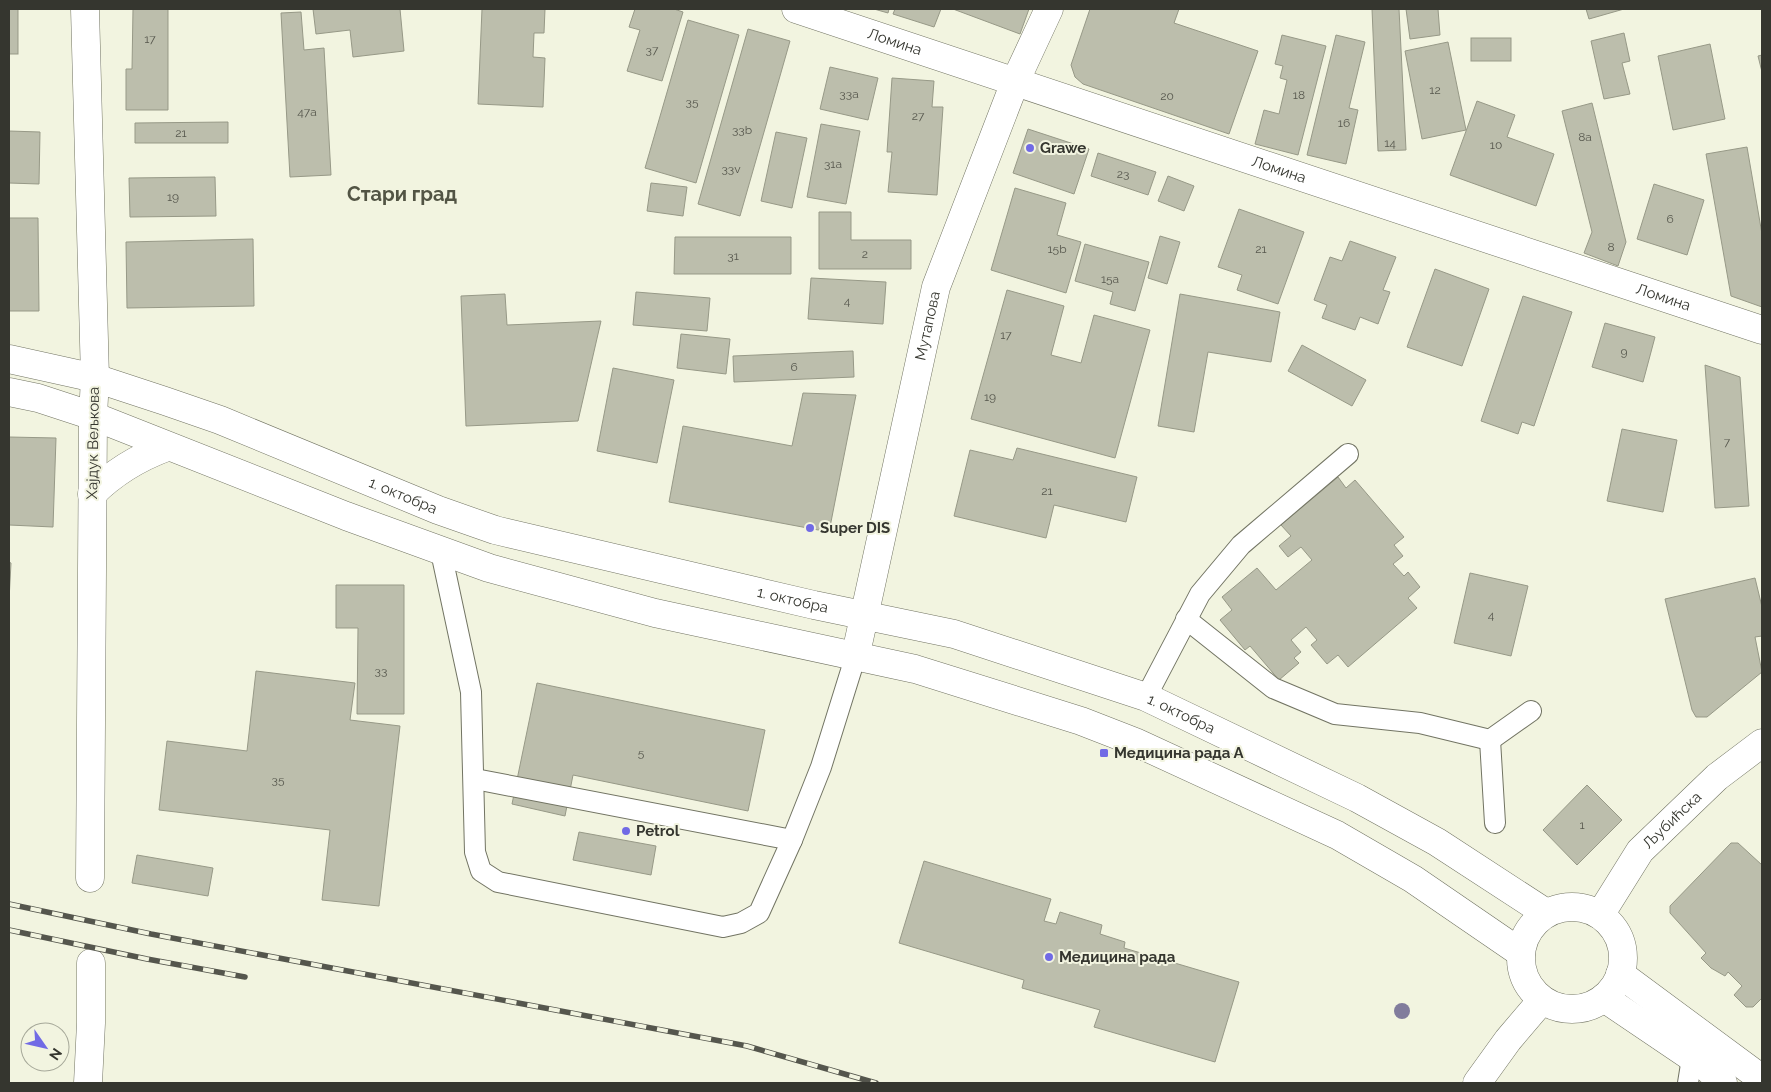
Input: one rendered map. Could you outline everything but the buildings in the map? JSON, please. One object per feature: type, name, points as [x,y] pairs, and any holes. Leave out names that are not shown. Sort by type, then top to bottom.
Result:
[{"type":"main road","name":"Хајдук Вељкова","points":[[85,9],[95,378],[92,494],[90,878]]},
{"type":"main road","name":"Ломина","points":[[796,9],[1762,330]]},
{"type":"main road","name":"Мутапова","points":[[856,658],[866,617],[879,542],[936,287],[1015,82],[1049,9]]},
{"type":"main road","name":"1. октобра","points":[[9,359],[95,378],[220,420],[438,510],[495,530],[866,617],[954,634],[1146,697],[1358,798],[1437,842],[1546,913]]},
{"type":"main road","points":[[9,392],[38,398],[93,416],[167,447],[441,552],[539,583],[856,658],[915,669],[1081,722],[1135,742],[1337,835],[1413,879],[1520,954]]},
{"type":"main road","points":[[92,494],[122,468],[143,455],[167,447]]},
{"type":"main road","name":"Љубићска","points":[[1600,915],[1640,850],[1717,777],[1762,743]]},
{"type":"main road","points":[[1574,906],[1588,909],[1600,915],[1618,934],[1623,961],[1615,986],[1604,998],[1589,1006],[1573,1009],[1556,1007],[1542,1000],[1530,987],[1522,971],[1520,954],[1525,936],[1546,913],[1559,908],[1574,906]]},
{"type":"main road","points":[[88,1083],[92,1023],[91,963]]},
{"type":"main road","points":[[1620,974],[1762,1079]]},
{"type":"main road","points":[[1604,998],[1690,1070],[1723,1083]]},
{"type":"main road","points":[[1477,1083],[1508,1040],[1542,1000]]},
{"type":"lane","points":[[1146,697],[1200,594],[1241,545],[1348,454]]},
{"type":"lane","points":[[441,552],[471,692],[475,779],[475,852],[481,871],[498,882],[723,927],[741,923],[759,913],[792,840],[821,767],[856,658]]},
{"type":"lane","points":[[1186,619],[1273,688],[1335,714],[1420,722],[1490,740],[1531,711]]},
{"type":"lane","points":[[1490,740],[1496,823]]},
{"type":"lane","points":[[475,779],[792,840]]},
{"type":"railway","points":[[9,904],[151,934],[747,1046],[876,1083]]},
{"type":"railway","points":[[9,930],[245,977]]},
{"type":"place","name":"Grawe","points":[[1030,148]]},
{"type":"place","name":"Super DIS","points":[[810,528]]},
{"type":"place","name":"Медицина рада А","points":[[1104,753]]},
{"type":"place","name":"Petrol","points":[[626,831]]},
{"type":"place","name":"Медицина рада","points":[[1049,957]]},
{"type":"district","name":"Стари град","points":[[402,194]]}]
